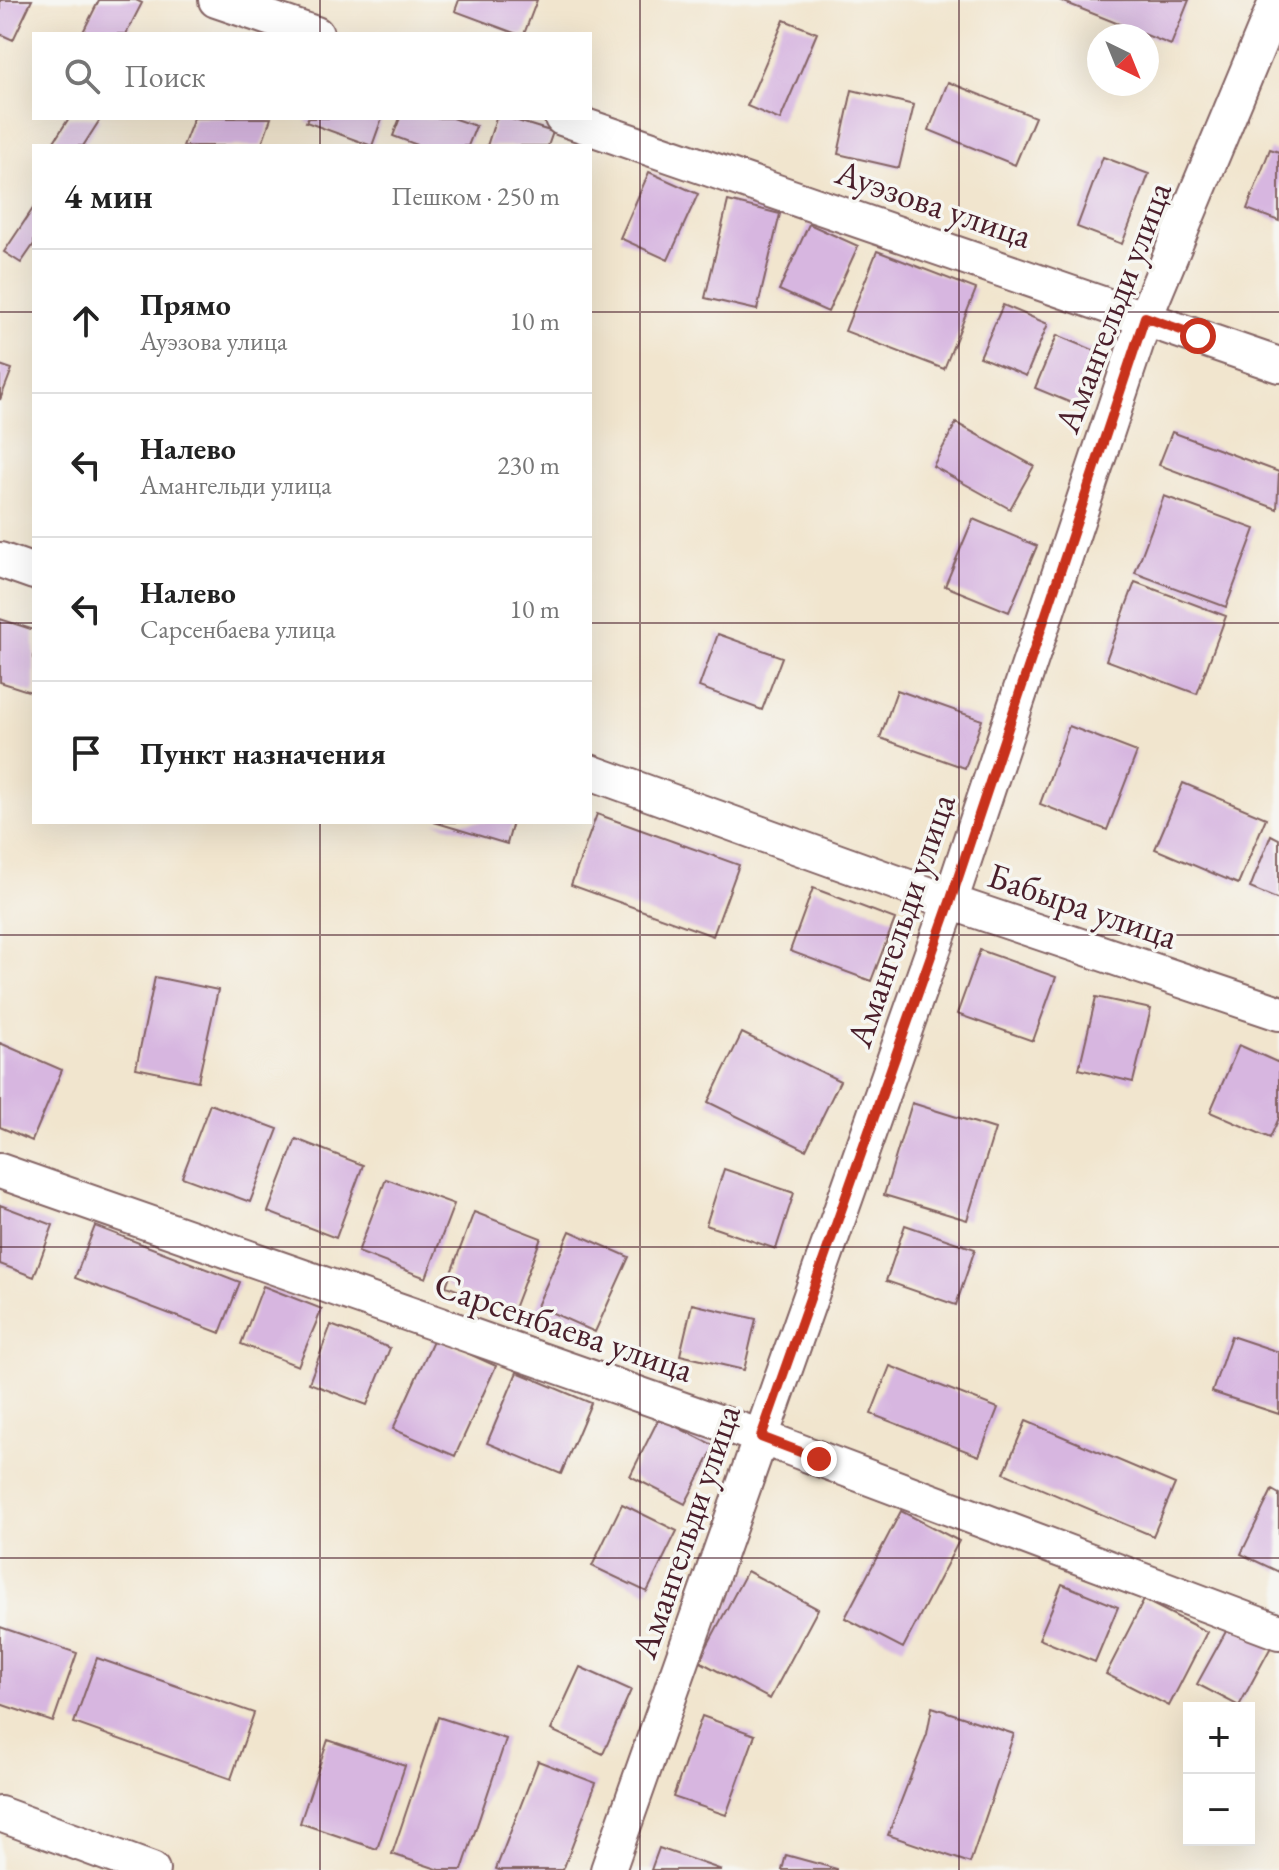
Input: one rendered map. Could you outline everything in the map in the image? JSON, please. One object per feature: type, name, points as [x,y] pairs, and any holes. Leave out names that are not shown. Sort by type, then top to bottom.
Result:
[{"type":"street","points":[[216,0],[310,32]]},
{"type":"street","name":"Амангельди улица","points":[[608,1870],[950,902],[1145,317],[1277,0]]},
{"type":"street","name":"Ауэзова улица","points":[[568,120],[1279,365]]},
{"type":"street","points":[[0,560],[32,571]]},
{"type":"street","name":"Бабыра улица","points":[[592,773],[950,902],[1279,1013]]},
{"type":"street","name":"Сарсенбаева улица","points":[[0,1171],[761,1437],[1279,1632]]},
{"type":"street","points":[[0,1814],[152,1870]]},
{"type":"building","points":[[0,0],[32,0],[13,40],[0,34]]},
{"type":"building","points":[[99,0],[136,0],[142,3],[127,32],[83,32]]},
{"type":"building","points":[[459,0],[537,0],[525,32],[512,32],[455,11]]},
{"type":"building","points":[[1059,0],[1189,0],[1171,45],[1159,40],[1159,24],[1119,24]]},
{"type":"building","points":[[784,20],[817,33],[780,120],[747,106]]},
{"type":"building","points":[[948,82],[1035,117],[1015,165],[929,130]]},
{"type":"building","points":[[852,90],[914,105],[899,168],[838,154]]},
{"type":"building","points":[[68,120],[100,120],[84,144],[52,144]]},
{"type":"building","points":[[193,120],[270,120],[262,144],[184,144]]},
{"type":"building","points":[[307,120],[381,120],[373,144]]},
{"type":"building","points":[[399,120],[458,120],[476,126],[469,144],[415,144],[393,136]]},
{"type":"building","points":[[495,120],[514,120],[553,132],[549,144],[488,144]]},
{"type":"building","points":[[1270,149],[1279,152],[1279,221],[1247,209]]},
{"type":"building","points":[[1103,157],[1149,174],[1122,244],[1077,227]]},
{"type":"building","points":[[649,172],[698,194],[668,260],[620,238]]},
{"type":"building","points":[[728,201],[780,214],[757,310],[705,298]]},
{"type":"building","points":[[32,210],[32,247],[21,263],[4,252]]},
{"type":"building","points":[[809,224],[858,246],[828,312],[779,290]]},
{"type":"building","points":[[877,251],[976,289],[944,369],[845,331]]},
{"type":"building","points":[[1003,305],[1048,324],[1026,376],[980,357]]},
{"type":"building","points":[[1057,335],[1103,354],[1081,407],[1035,388]]},
{"type":"building","points":[[0,365],[12,369],[0,400]]},
{"type":"building","points":[[956,423],[1034,466],[1010,509],[933,466]]},
{"type":"building","points":[[1172,432],[1279,472],[1277,509],[1159,465]]},
{"type":"building","points":[[1164,496],[1255,529],[1226,607],[1135,573]]},
{"type":"building","points":[[973,519],[1037,546],[1009,612],[945,586]]},
{"type":"building","points":[[1135,582],[1226,616],[1197,694],[1106,660]]},
{"type":"building","points":[[0,619],[32,629],[32,692],[0,682]]},
{"type":"building","points":[[718,634],[782,657],[762,710],[699,687]]},
{"type":"building","points":[[897,690],[982,720],[965,768],[880,738]]},
{"type":"building","points":[[1069,726],[1137,752],[1107,830],[1040,804]]},
{"type":"building","points":[[1183,783],[1266,818],[1238,884],[1155,849]]},
{"type":"building","points":[[597,814],[739,865],[713,936],[571,885]]},
{"type":"building","points":[[441,824],[512,824],[507,844]]},
{"type":"building","points":[[1271,835],[1279,839],[1279,900],[1250,888]]},
{"type":"building","points":[[813,888],[895,919],[871,981],[790,951]]},
{"type":"building","points":[[980,950],[1056,977],[1033,1041],[957,1014]]},
{"type":"building","points":[[155,977],[218,990],[198,1081],[136,1068]]},
{"type":"building","points":[[1096,997],[1151,1009],[1133,1082],[1079,1069]]},
{"type":"building","points":[[742,1033],[840,1081],[806,1150],[708,1102]]},
{"type":"building","points":[[0,1043],[62,1070],[32,1141],[0,1127]]},
{"type":"building","points":[[1239,1045],[1279,1063],[1279,1118],[1270,1138],[1210,1112]]},
{"type":"building","points":[[912,1103],[995,1129],[967,1220],[884,1195]]},
{"type":"building","points":[[210,1104],[278,1129],[250,1202],[182,1177]]},
{"type":"building","points":[[296,1139],[363,1165],[336,1238],[268,1212]]},
{"type":"building","points":[[724,1169],[794,1193],[776,1249],[706,1225]]},
{"type":"building","points":[[386,1179],[454,1204],[426,1278],[358,1252]]},
{"type":"building","points":[[0,1205],[53,1225],[34,1277],[0,1264]]},
{"type":"building","points":[[474,1212],[541,1238],[513,1311],[446,1286]]},
{"type":"building","points":[[905,1225],[975,1249],[956,1305],[886,1281]]},
{"type":"building","points":[[95,1226],[240,1282],[220,1333],[75,1278]]},
{"type":"building","points":[[570,1231],[629,1257],[595,1332],[537,1306]]},
{"type":"building","points":[[263,1286],[322,1309],[298,1366],[241,1344]]},
{"type":"building","points":[[692,1304],[756,1319],[744,1370],[680,1355]]},
{"type":"building","points":[[331,1325],[390,1348],[367,1405],[309,1383]]},
{"type":"building","points":[[1231,1336],[1279,1352],[1279,1414],[1212,1392]]},
{"type":"building","points":[[434,1338],[496,1366],[455,1456],[393,1429]]},
{"type":"building","points":[[890,1366],[998,1408],[979,1456],[871,1414]]},
{"type":"building","points":[[517,1372],[591,1403],[561,1474],[487,1443]]},
{"type":"building","points":[[659,1418],[715,1446],[685,1504],[630,1476]]},
{"type":"building","points":[[1026,1421],[1175,1484],[1153,1536],[1004,1473]]},
{"type":"building","points":[[1272,1490],[1279,1494],[1279,1572],[1241,1554]]},
{"type":"building","points":[[622,1504],[677,1531],[647,1592],[592,1566]]},
{"type":"building","points":[[901,1511],[959,1541],[903,1648],[845,1618]]},
{"type":"building","points":[[747,1571],[818,1609],[770,1699],[699,1661]]},
{"type":"building","points":[[1062,1584],[1118,1607],[1095,1662],[1039,1639]]},
{"type":"building","points":[[1144,1600],[1207,1632],[1169,1706],[1106,1674]]},
{"type":"building","points":[[1230,1624],[1271,1647],[1241,1702],[1231,1702],[1197,1684]]},
{"type":"building","points":[[0,1627],[77,1653],[53,1722],[0,1704]]},
{"type":"building","points":[[97,1658],[254,1713],[231,1779],[74,1723]]},
{"type":"building","points":[[580,1667],[631,1690],[603,1754],[551,1730]]},
{"type":"building","points":[[932,1707],[1014,1734],[970,1863],[888,1835],[927,1734]]},
{"type":"building","points":[[702,1716],[755,1735],[726,1815],[673,1797]]},
{"type":"building","points":[[438,1717],[506,1739],[462,1870],[440,1870],[392,1854]]},
{"type":"building","points":[[328,1740],[405,1766],[377,1849],[300,1823]]},
{"type":"building","points":[[538,1761],[596,1783],[563,1870],[496,1869]]},
{"type":"building","points":[[659,1848],[722,1870],[651,1870]]},
{"type":"building","points":[[786,1855],[837,1869],[837,1870],[782,1870]]},
{"type":"route","points":[[819,1459],[761,1437],[950,902],[1145,317],[1198,336]]}]
